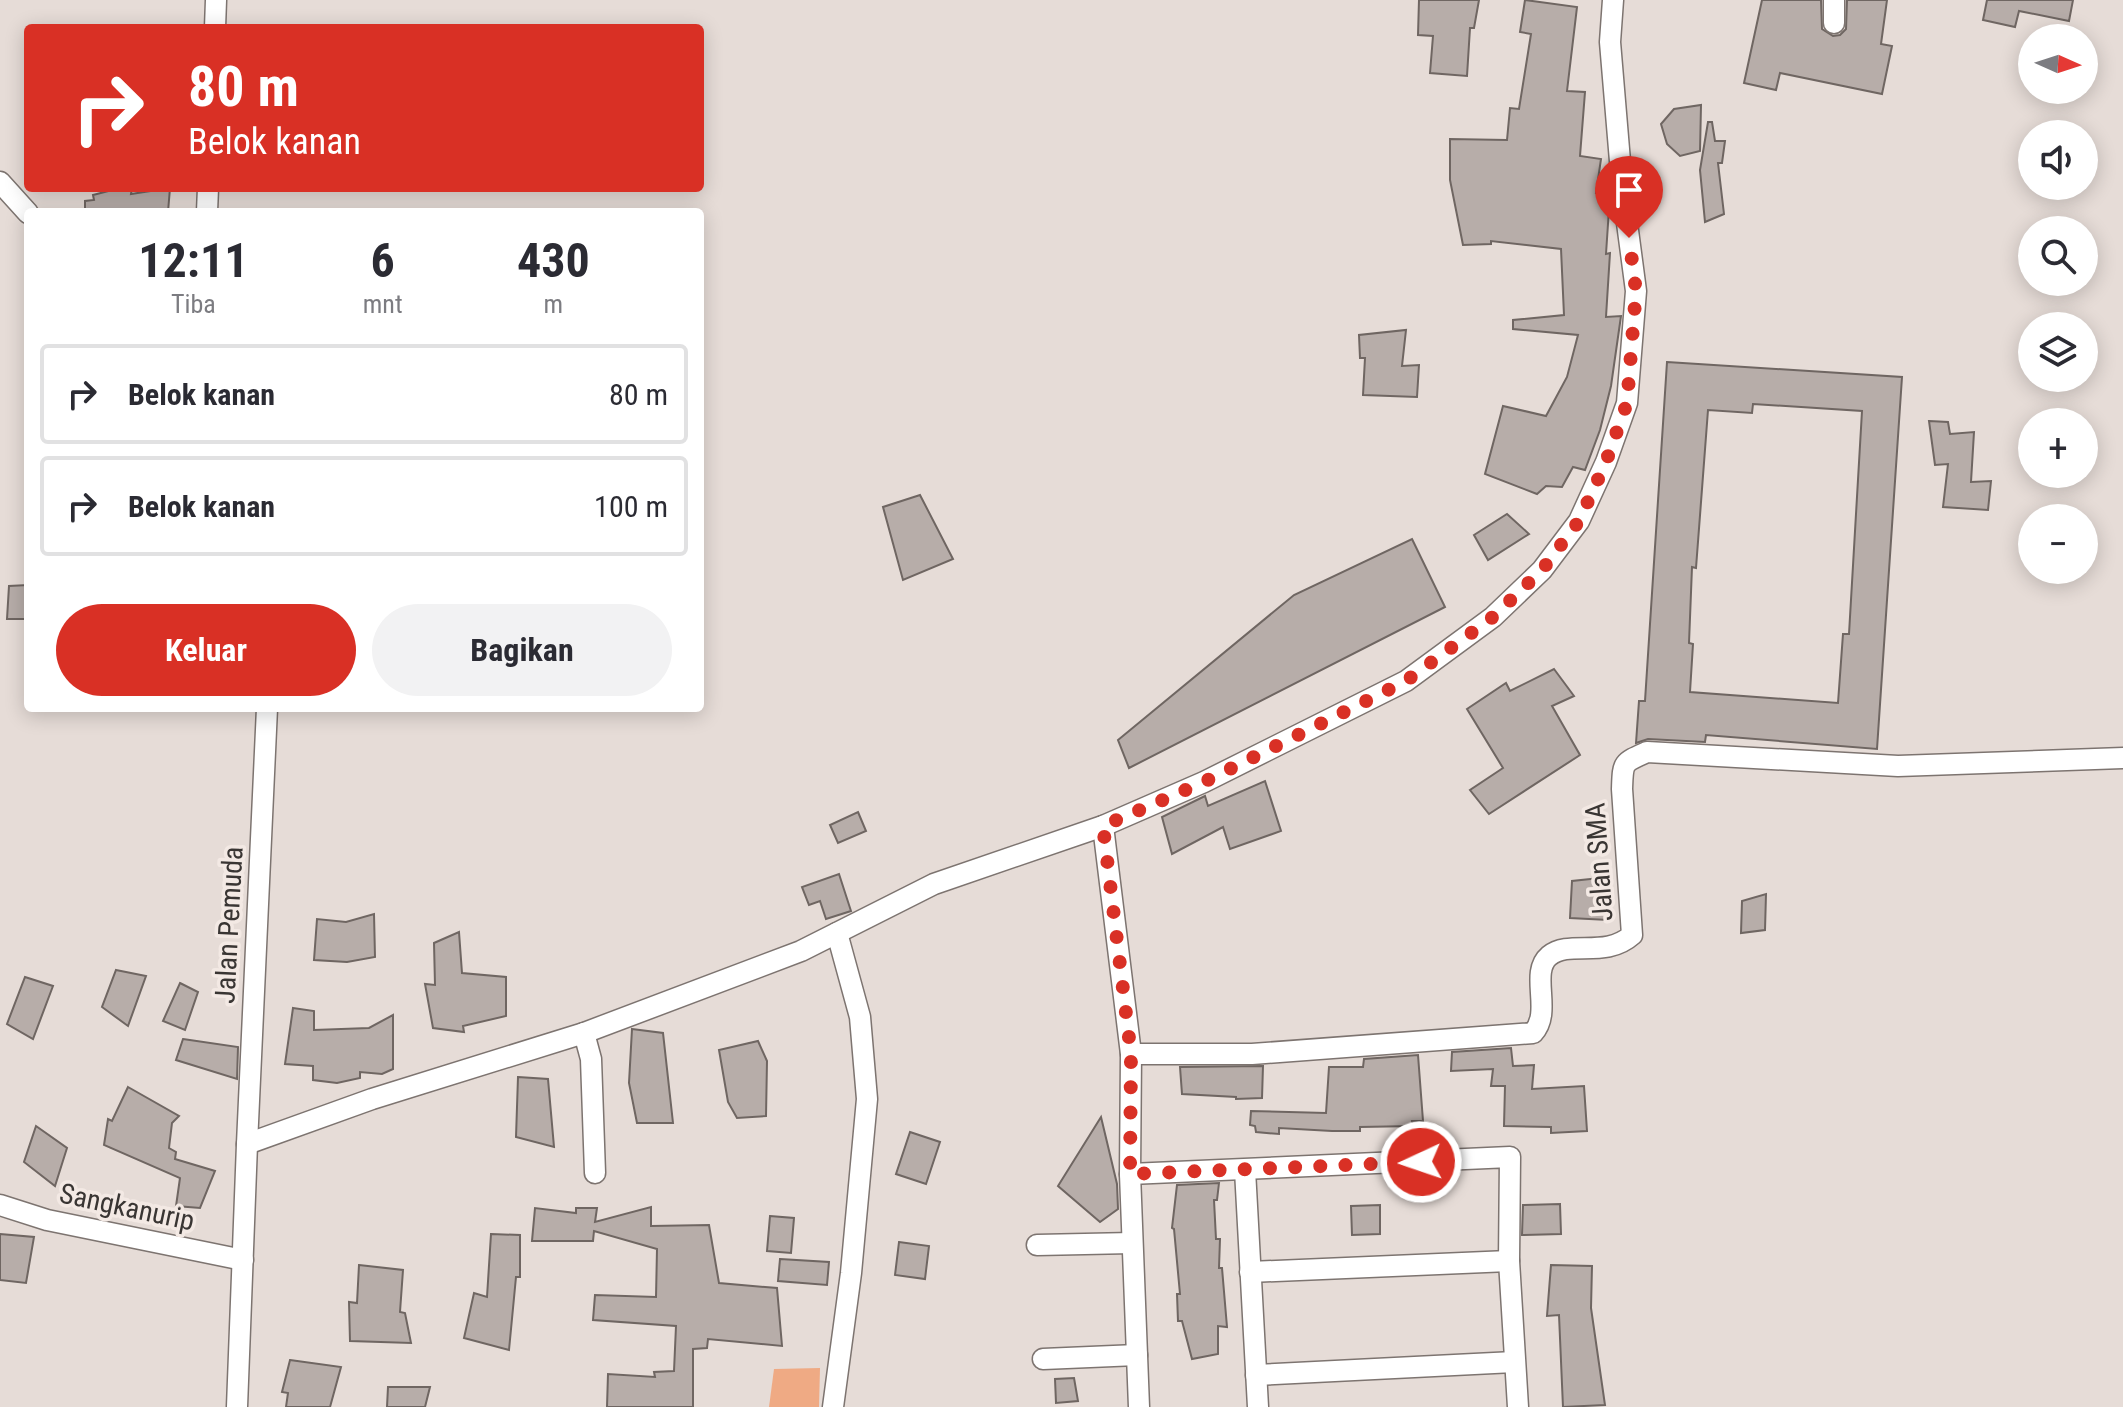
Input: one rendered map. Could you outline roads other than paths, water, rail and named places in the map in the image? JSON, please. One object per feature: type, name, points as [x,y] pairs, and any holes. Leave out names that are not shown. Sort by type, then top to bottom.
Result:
[{"type":"street","points":[[215,24],[216,0]]},
{"type":"street","points":[[247,1144],[372,1099],[584,1033],[801,951],[934,884],[1103,826],[1204,782],[1406,681],[1493,617],[1542,570],[1579,521],[1606,462],[1627,403],[1636,291],[1622,185],[1610,42],[1613,0]]},
{"type":"street","points":[[1834,0],[1834,23]]},
{"type":"street","points":[[0,182],[24,209]]},
{"type":"street","name":"Jalan Pemuda","points":[[237,1407],[267,712]]},
{"type":"street","name":"Jalan SMA","points":[[1131,1054],[1252,1054],[1533,1033],[1542,1017],[1541,967],[1549,956],[1562,951],[1614,947],[1632,935],[1623,766],[1625,762],[1647,752],[1898,766],[2123,758]]},
{"type":"street","points":[[1103,826],[1131,1054],[1130,1174],[1139,1407]]},
{"type":"street","points":[[833,1407],[851,1273],[867,1099],[860,1017],[837,933]]},
{"type":"street","points":[[584,1033],[591,1059],[595,1173]]},
{"type":"street","points":[[1130,1174],[1510,1157],[1509,1261],[1518,1407]]},
{"type":"street","points":[[1245,1170],[1258,1407]]},
{"type":"street","name":"Sangkanurip","points":[[0,1205],[47,1220],[243,1260]]},
{"type":"street","points":[[1037,1245],[1132,1243]]},
{"type":"street","points":[[1250,1272],[1509,1261]]},
{"type":"street","points":[[1043,1359],[1137,1355]]},
{"type":"street","points":[[1256,1375],[1514,1362]]}]
